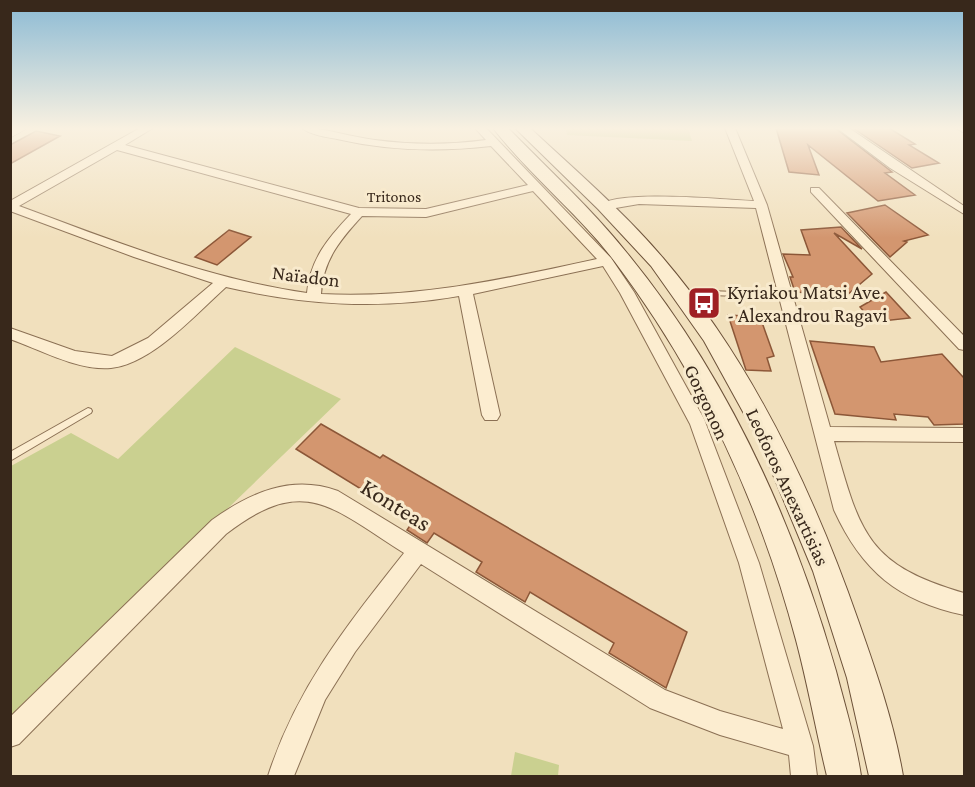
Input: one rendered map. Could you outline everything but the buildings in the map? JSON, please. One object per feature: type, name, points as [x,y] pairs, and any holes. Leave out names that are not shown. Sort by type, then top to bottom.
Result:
[{"type":"main road","name":"Leoforos Anexartisias","points":[[529,165],[587,218],[621,257],[655,303],[708,391],[781,544],[820,673],[844,777]]},
{"type":"main road","name":"Leoforos Anexartisias","points":[[561,165],[652,256],[712,337],[770,438],[827,571],[863,678],[886,777]]},
{"type":"street","points":[[10,206],[82,165]]},
{"type":"street","name":"Tritonos","points":[[184,165],[359,212],[426,213],[536,187]]},
{"type":"street","name":"Gorgonon","points":[[519,165],[536,187],[606,261],[627,292],[698,424],[748,562],[800,746],[804,777]]},
{"type":"street","points":[[745,165],[761,205],[844,510],[855,534],[873,559],[900,581],[926,594],[964,604]]},
{"type":"street","points":[[892,165],[964,211]]},
{"type":"street","points":[[815,190],[964,345]]},
{"type":"street","points":[[604,206],[639,200],[761,205]]},
{"type":"street","name":"Naïadon","points":[[10,206],[222,283],[314,298],[400,300],[465,291],[606,261]]},
{"type":"street","points":[[314,298],[314,276],[321,255],[359,212]]},
{"type":"street","points":[[10,333],[86,359],[113,363],[140,351],[222,283]]},
{"type":"street","points":[[465,291],[491,415]]},
{"type":"street","points":[[825,434],[964,435]]},
{"type":"street","name":"Konteas","points":[[10,735],[219,527],[250,505],[284,493],[317,492],[331,496],[658,700],[720,723],[800,746]]},
{"type":"street","points":[[281,777],[316,692],[347,644],[418,551]]},
{"type":"lane","points":[[711,293],[787,296]]},
{"type":"lane","points":[[10,457],[88,411]]},
{"type":"green space","points":[[235,347],[341,399],[11,718],[11,466],[71,433],[118,459]]},
{"type":"green space","points":[[515,752],[559,765],[558,776],[511,776]]},
{"type":"place","name":"Kyriakou Matsi Ave. - Alexandrou Ragavi","points":[[704,303]]}]
